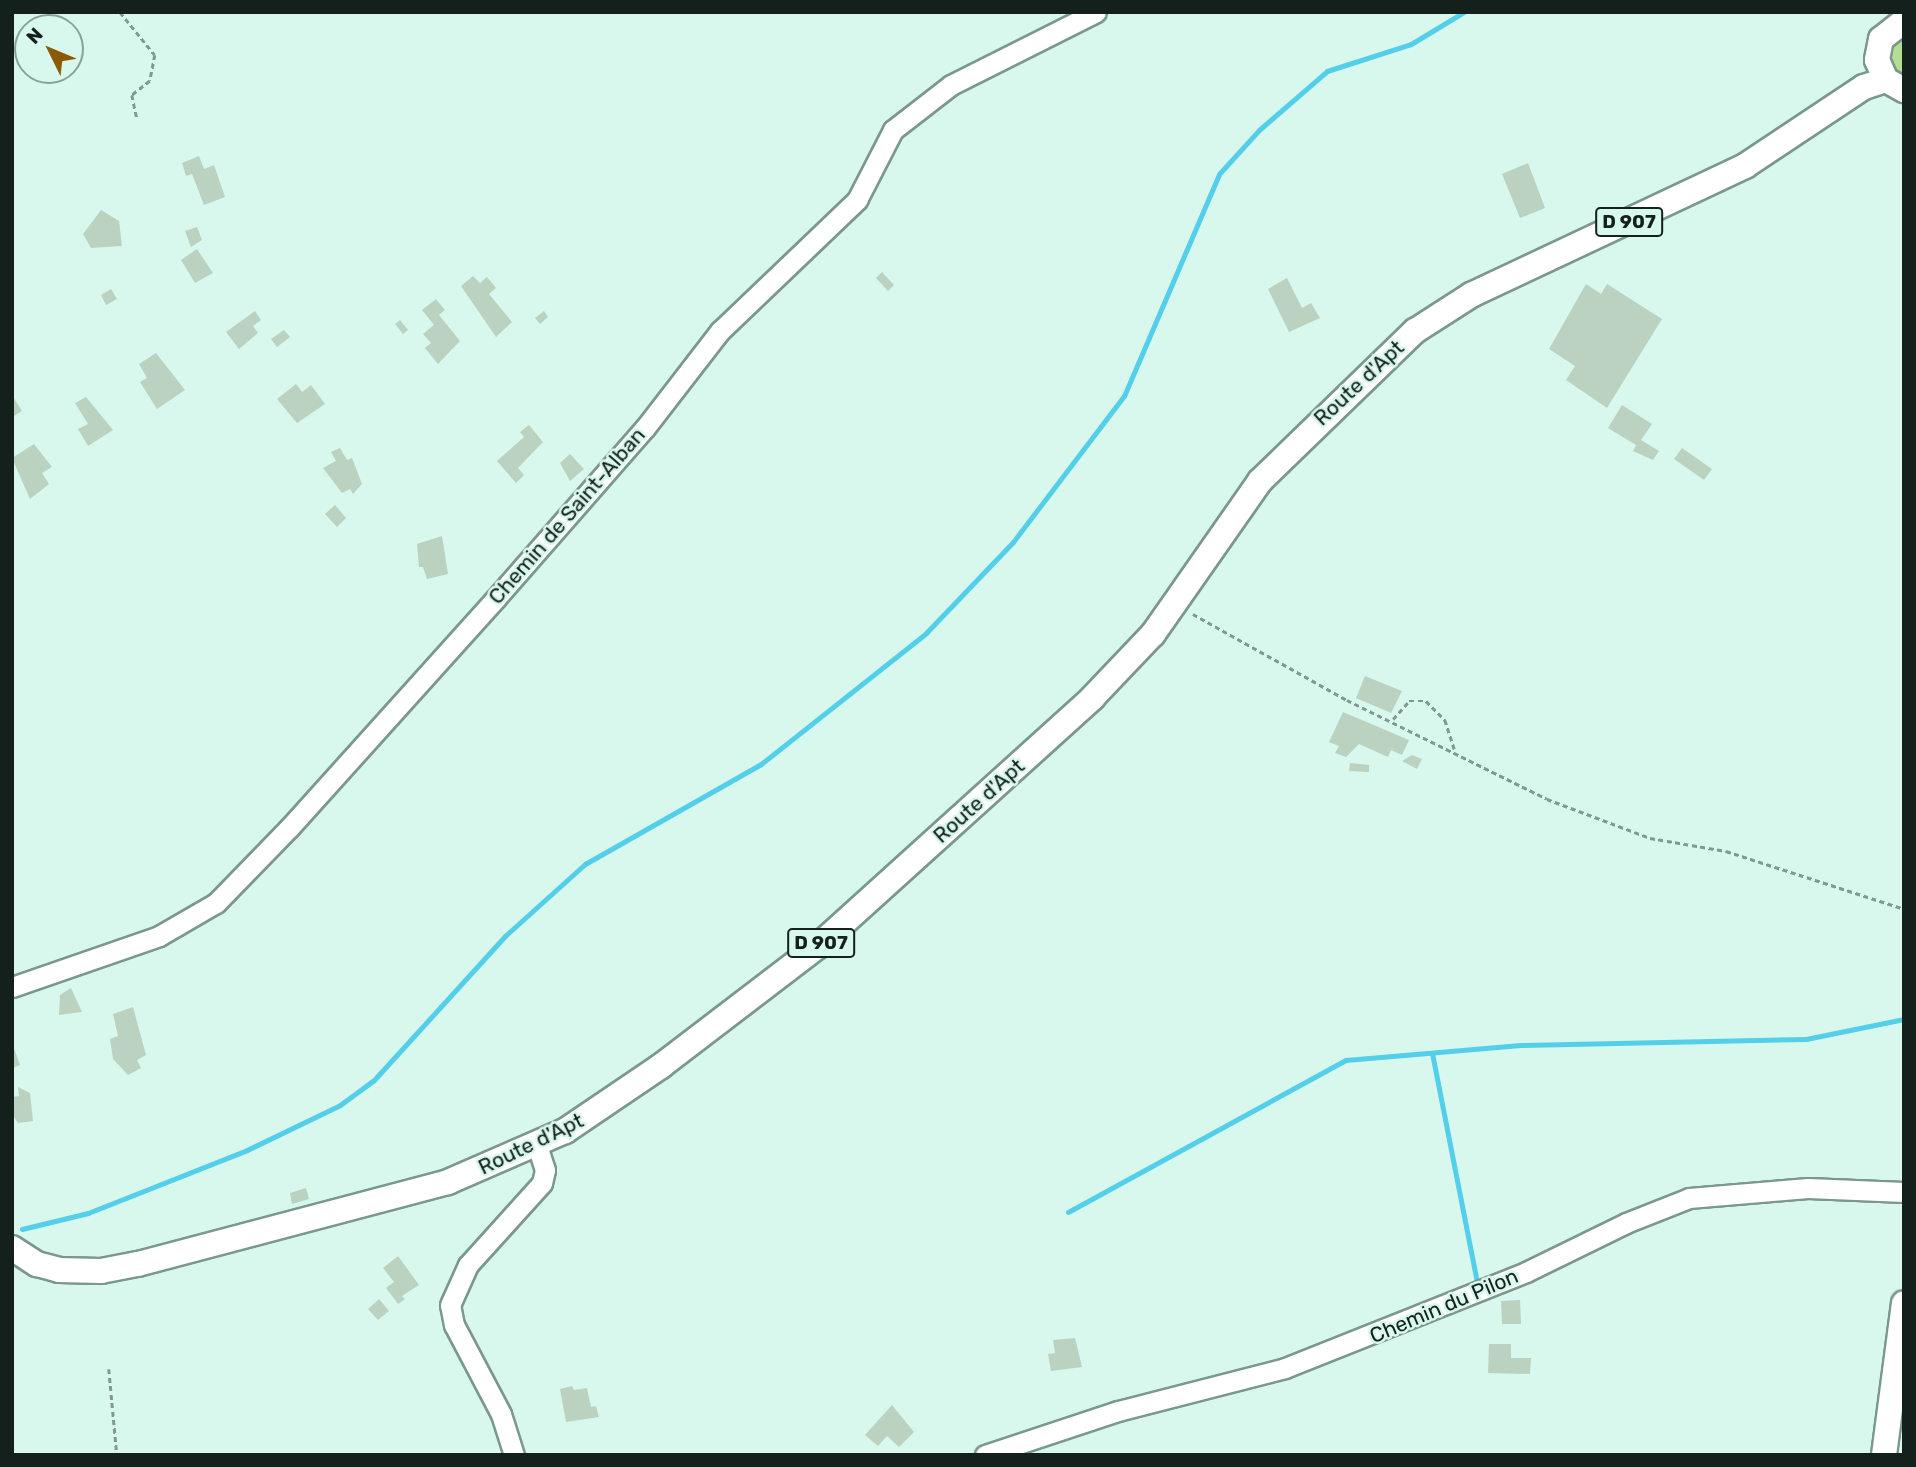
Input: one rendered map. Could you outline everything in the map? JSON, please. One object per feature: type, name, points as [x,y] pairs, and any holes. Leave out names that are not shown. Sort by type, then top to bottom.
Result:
[{"type":"main road","name":"Route d'Apt","points":[[1827,111],[1901,20]]},
{"type":"main road","points":[[1878,49],[1877,60],[1895,85]]},
{"type":"main road","name":"Route d'Apt","points":[[12,1248],[37,1264],[78,1272],[138,1264],[448,1182],[537,1146],[661,1066],[827,938],[1092,698],[1175,604],[1260,481],[1415,331],[1471,295],[1745,166],[1871,83],[1895,85]]},
{"type":"main road","points":[[1884,1455],[1904,1303]]},
{"type":"street","name":"Chemin de Saint-Alban","points":[[12,987],[159,936],[216,903],[289,828],[645,428],[720,331],[857,200],[899,124],[951,85],[1096,12]]},
{"type":"street","points":[[514,1455],[501,1414],[454,1325],[450,1305],[468,1265],[542,1184],[545,1170],[537,1146]]},
{"type":"street","name":"Chemin du Pilon","points":[[985,1455],[1118,1411],[1285,1368],[1526,1272],[1626,1223],[1689,1198],[1808,1188],[1904,1192]]},
{"type":"path","points":[[120,12],[155,55],[150,81],[132,95],[137,119]]},
{"type":"path","points":[[1175,604],[1347,700],[1393,719],[1547,799],[1650,838],[1726,850],[1904,909]]},
{"type":"path","points":[[1393,719],[1414,698],[1426,701],[1445,720],[1455,751]]},
{"type":"path","points":[[109,1369],[117,1455]]},
{"type":"green space","points":[[1904,34],[1904,75],[1895,69],[1890,55],[1895,41]]},
{"type":"building","points":[[199,156],[204,169],[214,165],[225,197],[204,205],[192,174],[186,176],[182,163]]},
{"type":"building","points":[[1528,163],[1545,208],[1520,218],[1502,174]]},
{"type":"building","points":[[101,210],[119,221],[122,246],[91,248],[83,234]]},
{"type":"building","points":[[197,227],[202,240],[191,247],[185,231]]},
{"type":"building","points":[[197,249],[213,273],[195,283],[181,260]]},
{"type":"building","points":[[882,272],[894,285],[888,291],[876,278]]},
{"type":"building","points":[[473,276],[480,283],[487,277],[496,288],[489,294],[512,322],[496,337],[461,286]]},
{"type":"building","points":[[1287,278],[1302,308],[1311,303],[1320,318],[1289,332],[1268,289]]},
{"type":"building","points":[[1586,284],[1601,294],[1607,284],[1662,319],[1607,408],[1566,380],[1575,366],[1549,349]]},
{"type":"building","points":[[111,289],[117,299],[106,305],[101,295]]},
{"type":"building","points":[[436,299],[445,310],[439,315],[460,341],[438,364],[425,348],[431,343],[423,334],[434,325],[422,310]]},
{"type":"building","points":[[255,311],[261,320],[253,326],[258,333],[239,349],[226,332]]},
{"type":"building","points":[[544,311],[548,317],[540,324],[535,318]]},
{"type":"building","points":[[400,320],[408,330],[403,334],[395,324]]},
{"type":"building","points":[[284,330],[290,337],[277,347],[271,339]]},
{"type":"building","points":[[156,353],[185,390],[157,409],[140,382],[147,378],[139,364]]},
{"type":"building","points":[[296,384],[302,392],[311,385],[325,404],[297,423],[277,399]]},
{"type":"building","points":[[12,395],[22,411],[12,417]]},
{"type":"building","points":[[86,397],[113,430],[88,446],[78,429],[88,424],[75,403]]},
{"type":"building","points":[[1622,405],[1652,424],[1641,440],[1659,451],[1653,460],[1633,451],[1636,445],[1608,428]]},
{"type":"building","points":[[529,425],[543,442],[518,468],[524,475],[516,483],[497,461],[524,437],[520,432]]},
{"type":"building","points":[[34,444],[52,467],[42,473],[49,484],[30,499],[12,458]]},
{"type":"building","points":[[340,448],[347,460],[352,458],[362,484],[353,494],[350,489],[342,493],[323,468],[336,461],[331,452]]},
{"type":"building","points":[[1682,448],[1712,469],[1704,480],[1674,459]]},
{"type":"building","points":[[570,454],[584,469],[570,481],[560,463]]},
{"type":"building","points":[[335,505],[346,518],[337,527],[325,514]]},
{"type":"building","points":[[442,536],[448,574],[427,579],[423,567],[419,567],[417,544]]},
{"type":"building","points":[[1365,676],[1402,691],[1391,713],[1356,698]]},
{"type":"building","points":[[1343,712],[1409,740],[1402,755],[1391,750],[1388,757],[1359,744],[1346,757],[1335,753],[1339,746],[1329,742]]},
{"type":"building","points":[[1412,755],[1422,759],[1417,769],[1402,761]]},
{"type":"building","points":[[1350,763],[1369,765],[1369,772],[1349,771]]},
{"type":"building","points":[[71,988],[82,1012],[59,1015],[60,995]]},
{"type":"building","points":[[133,1007],[146,1055],[137,1060],[141,1068],[128,1075],[113,1059],[110,1039],[118,1036],[113,1014]]},
{"type":"building","points":[[12,1043],[20,1065],[12,1068]]},
{"type":"building","points":[[18,1087],[30,1093],[33,1121],[18,1123],[12,1114],[12,1097],[19,1096]]},
{"type":"building","points":[[306,1188],[309,1199],[292,1204],[290,1193]]},
{"type":"building","points":[[398,1256],[419,1285],[402,1296],[405,1299],[398,1304],[386,1288],[394,1282],[383,1268]]},
{"type":"building","points":[[379,1299],[389,1311],[378,1320],[368,1309]]},
{"type":"building","points":[[1520,1300],[1521,1324],[1502,1324],[1501,1301]]},
{"type":"building","points":[[1075,1338],[1082,1367],[1051,1371],[1048,1354],[1055,1353],[1053,1340]]},
{"type":"building","points":[[1489,1344],[1511,1344],[1511,1358],[1531,1358],[1530,1374],[1488,1373]]},
{"type":"building","points":[[572,1386],[574,1390],[587,1388],[591,1407],[596,1406],[599,1417],[566,1422],[560,1389]]},
{"type":"building","points":[[892,1405],[914,1432],[899,1447],[887,1436],[878,1446],[865,1435]]},
{"type":"waterway","points":[[22,1229],[88,1213],[247,1150],[340,1105],[374,1080],[505,936],[585,864],[761,764],[926,633],[1013,542],[1124,396],[1219,174],[1259,130],[1327,71],[1411,44],[1464,12]]},
{"type":"waterway","points":[[1068,1212],[1346,1060],[1520,1045],[1806,1039],[1904,1019]]},
{"type":"waterway","points":[[1432,1053],[1477,1283]]}]
